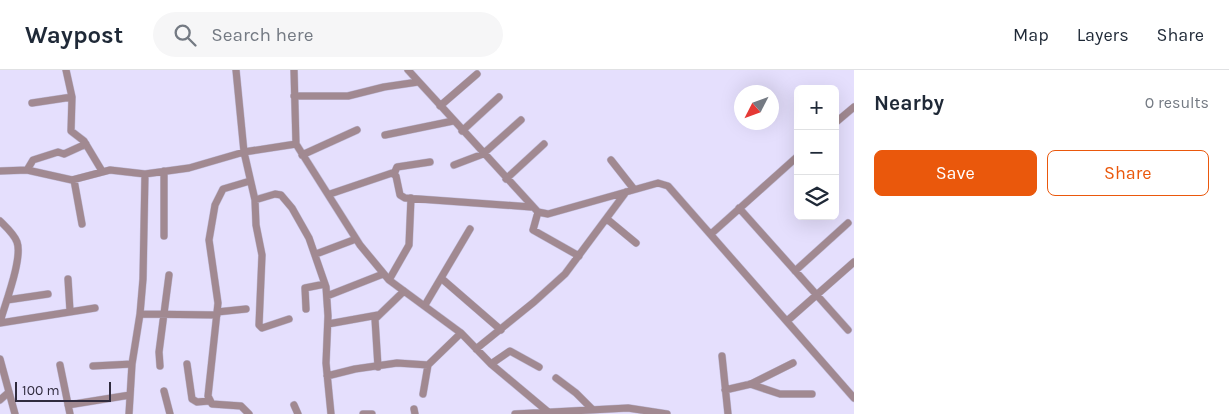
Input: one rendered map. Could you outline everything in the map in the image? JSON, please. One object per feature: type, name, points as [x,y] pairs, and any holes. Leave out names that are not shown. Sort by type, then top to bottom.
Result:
[{"type":"street","points":[[66,70],[72,97],[71,131],[86,144],[102,171]]},
{"type":"street","points":[[236,70],[244,152],[255,200],[256,225],[262,254],[260,326],[262,328],[290,319]]},
{"type":"street","points":[[294,70],[296,144],[330,194],[356,239],[389,280],[426,305],[461,333],[491,364],[547,411]]},
{"type":"street","points":[[408,70],[531,207],[538,212],[548,214],[630,190],[663,183],[672,189],[854,398]]},
{"type":"street","points":[[440,106],[476,74]]},
{"type":"street","points":[[294,96],[348,96],[384,87],[418,82]]},
{"type":"street","points":[[32,103],[72,97]]},
{"type":"street","points":[[462,131],[500,97]]},
{"type":"street","points":[[839,119],[854,106]]},
{"type":"street","points":[[454,165],[483,154],[522,120]]},
{"type":"street","points":[[385,135],[453,121]]},
{"type":"street","points":[[302,155],[357,130]]},
{"type":"street","points":[[28,170],[33,160],[58,152],[64,154],[86,144]]},
{"type":"street","points":[[0,171],[28,170],[57,178],[74,180],[102,171],[145,174],[189,168],[244,152],[296,144]]},
{"type":"street","points":[[506,179],[544,144]]},
{"type":"street","points":[[611,160],[630,190]]},
{"type":"street","points":[[711,234],[794,160]]},
{"type":"street","points":[[430,162],[397,167],[394,174],[400,195],[411,198],[531,207]]},
{"type":"street","points":[[164,171],[164,236]]},
{"type":"street","points":[[129,414],[132,364],[140,314],[143,279],[145,174]]},
{"type":"street","points":[[330,194],[394,174]]},
{"type":"street","points":[[74,180],[82,224]]},
{"type":"street","points":[[209,401],[218,298],[209,240],[215,205],[223,190],[250,181]]},
{"type":"street","points":[[476,349],[546,292],[571,267],[630,190]]},
{"type":"street","points":[[255,200],[275,194],[282,195],[292,208],[316,254],[327,296],[326,352],[330,414]]},
{"type":"street","points":[[389,280],[409,246],[411,198]]},
{"type":"street","points":[[739,208],[848,330]]},
{"type":"street","points":[[538,212],[533,230],[579,256]]},
{"type":"street","points":[[607,219],[636,243]]},
{"type":"street","points":[[0,221],[14,236],[18,245],[18,257],[0,322],[95,308]]},
{"type":"street","points":[[795,271],[848,223]]},
{"type":"street","points":[[426,305],[470,229]]},
{"type":"street","points":[[316,254],[356,239]]},
{"type":"street","points":[[787,321],[854,262]]},
{"type":"street","points":[[327,296],[383,274]]},
{"type":"street","points":[[160,366],[169,275]]},
{"type":"street","points":[[441,278],[501,330]]},
{"type":"street","points":[[68,279],[70,311]]},
{"type":"street","points":[[306,309],[306,288],[325,284]]},
{"type":"street","points":[[378,367],[375,323],[378,314],[404,291]]},
{"type":"street","points":[[7,300],[48,294]]},
{"type":"street","points":[[140,314],[217,314],[246,309]]},
{"type":"street","points":[[328,324],[378,314]]},
{"type":"street","points":[[423,394],[428,365],[461,333]]},
{"type":"street","points":[[491,364],[510,351],[539,367]]},
{"type":"street","points":[[722,356],[728,414]]},
{"type":"street","points":[[0,359],[14,414]]},
{"type":"street","points":[[327,376],[355,369],[397,363],[428,365]]},
{"type":"street","points":[[725,390],[750,384],[793,363]]},
{"type":"street","points":[[60,364],[70,414]]},
{"type":"street","points":[[93,366],[132,364]]},
{"type":"street","points":[[188,364],[192,399],[196,402],[209,401],[212,404],[241,406],[249,414]]},
{"type":"street","points":[[556,378],[576,393],[592,410]]},
{"type":"street","points":[[750,384],[780,394],[812,394]]},
{"type":"street","points":[[164,391],[170,414]]},
{"type":"street","points":[[0,400],[9,392]]},
{"type":"street","points":[[68,405],[130,395]]},
{"type":"street","points":[[227,414],[228,404]]},
{"type":"street","points":[[294,405],[298,414]]},
{"type":"street","points":[[515,414],[592,410],[667,414]]},
{"type":"street","points":[[364,414],[372,414]]}]
